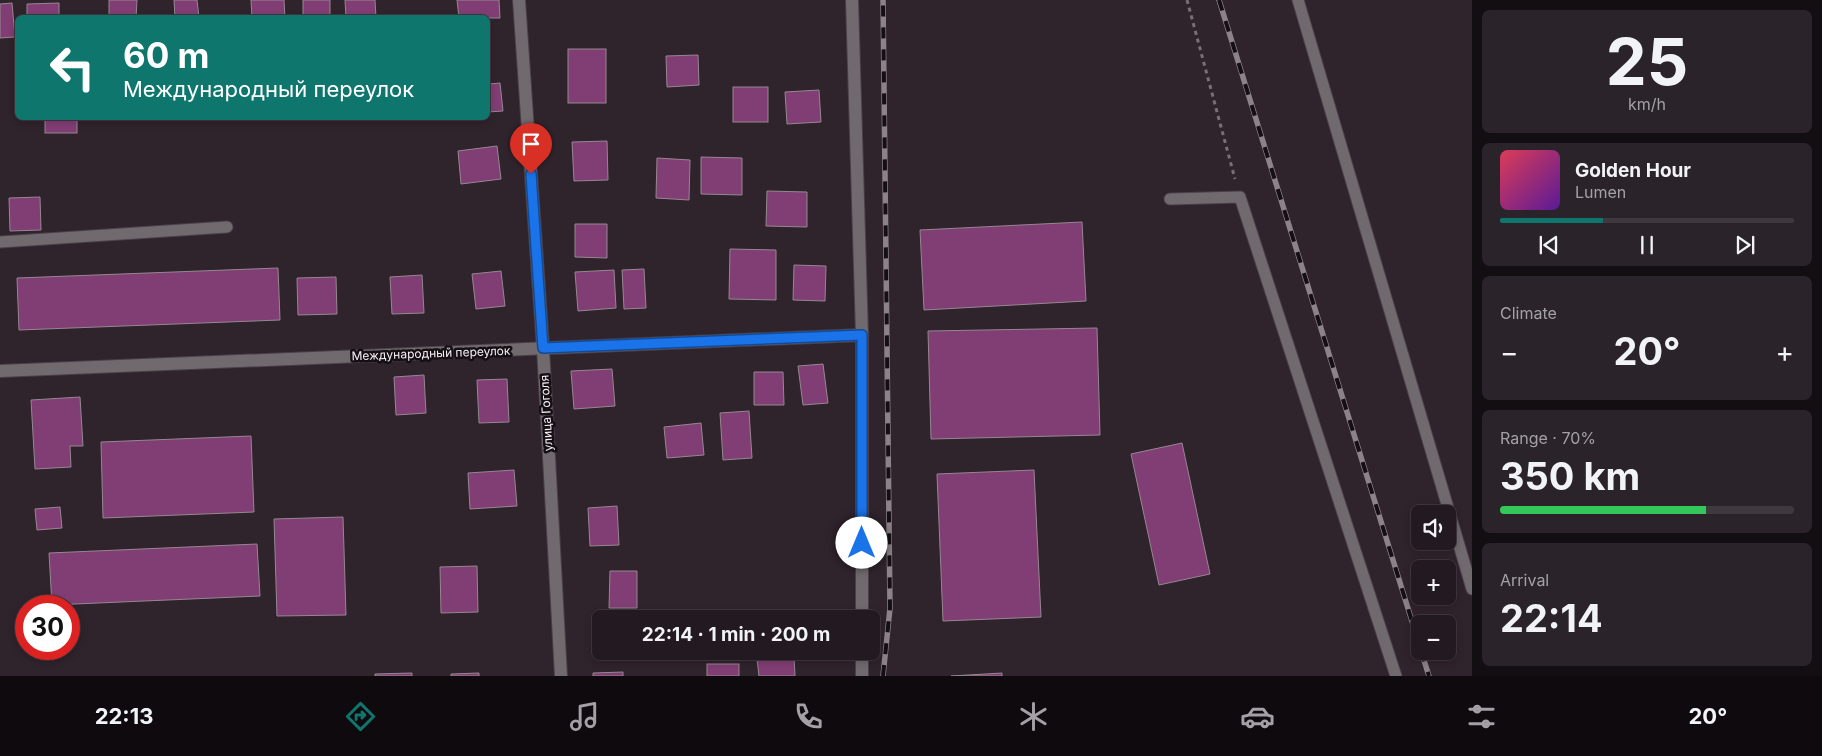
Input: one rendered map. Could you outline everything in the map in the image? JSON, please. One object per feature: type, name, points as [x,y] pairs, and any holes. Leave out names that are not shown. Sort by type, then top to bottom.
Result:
[{"type":"street","name":"улица Гоголя","points":[[519,0],[543,348],[561,676]]},
{"type":"street","points":[[852,0],[862,335],[862,610]]},
{"type":"street","name":"Международный переулок","points":[[0,371],[862,335]]},
{"type":"street","points":[[862,660],[862,676]]},
{"type":"lane","points":[[1298,0],[1472,589]]},
{"type":"lane","points":[[1170,199],[1240,197],[1396,676]]},
{"type":"lane","points":[[0,242],[227,226]]},
{"type":"path","points":[[1187,0],[1240,197]]},
{"type":"building","points":[[109,0],[137,0],[136,15],[109,15]]},
{"type":"building","points":[[174,0],[197,0],[199,15],[175,15]]},
{"type":"building","points":[[251,0],[284,0],[285,15],[252,15]]},
{"type":"building","points":[[303,0],[330,0],[330,15],[303,15]]},
{"type":"building","points":[[345,0],[375,0],[376,15],[346,15]]},
{"type":"building","points":[[457,0],[499,0],[500,18],[490,18],[490,15],[459,15]]},
{"type":"building","points":[[12,3],[15,37],[0,38],[0,4]]},
{"type":"building","points":[[59,3],[59,15],[27,15],[27,4]]},
{"type":"building","points":[[568,49],[606,49],[606,103],[568,103]]},
{"type":"building","points":[[698,55],[699,85],[667,87],[666,56]]},
{"type":"building","points":[[500,83],[503,111],[490,112],[490,84]]},
{"type":"building","points":[[733,87],[768,87],[768,122],[733,122]]},
{"type":"building","points":[[819,90],[821,122],[787,124],[785,92]]},
{"type":"building","points":[[45,120],[77,120],[77,133],[45,133]]},
{"type":"building","points":[[607,141],[608,180],[574,181],[572,142]]},
{"type":"building","points":[[497,146],[501,179],[461,184],[458,151]]},
{"type":"building","points":[[701,157],[742,158],[742,195],[701,194]]},
{"type":"building","points":[[657,158],[690,160],[689,200],[656,198]]},
{"type":"building","points":[[767,191],[807,192],[807,227],[766,226]]},
{"type":"building","points":[[40,197],[41,230],[10,231],[9,198]]},
{"type":"building","points":[[1082,222],[1086,301],[924,310],[920,230]]},
{"type":"building","points":[[575,224],[607,224],[607,258],[575,257]]},
{"type":"building","points":[[730,249],[776,250],[776,300],[729,299]]},
{"type":"building","points":[[794,265],[826,266],[825,301],[793,300]]},
{"type":"building","points":[[278,268],[280,320],[19,330],[17,278]]},
{"type":"building","points":[[644,269],[646,308],[624,309],[622,270]]},
{"type":"building","points":[[614,270],[616,308],[578,311],[575,272]]},
{"type":"building","points":[[501,271],[505,306],[476,309],[472,274]]},
{"type":"building","points":[[422,275],[424,313],[392,314],[390,277]]},
{"type":"building","points":[[336,277],[337,314],[298,315],[297,278]]},
{"type":"building","points":[[1097,328],[1100,435],[931,439],[928,331]]},
{"type":"building","points":[[823,364],[828,403],[803,405],[798,366]]},
{"type":"building","points":[[612,369],[615,406],[574,409],[571,371]]},
{"type":"building","points":[[754,372],[783,372],[784,405],[754,405]]},
{"type":"building","points":[[424,375],[426,413],[396,415],[394,377]]},
{"type":"building","points":[[507,379],[509,422],[479,423],[477,380]]},
{"type":"building","points":[[80,397],[83,446],[70,446],[71,467],[35,469],[31,400]]},
{"type":"building","points":[[749,411],[752,458],[723,460],[720,413]]},
{"type":"building","points":[[701,423],[704,455],[667,458],[664,427]]},
{"type":"building","points":[[251,436],[254,512],[103,518],[101,442]]},
{"type":"building","points":[[1182,443],[1210,574],[1159,585],[1131,454]]},
{"type":"building","points":[[514,470],[517,506],[470,509],[468,473]]},
{"type":"building","points":[[1034,470],[1041,617],[943,621],[937,474]]},
{"type":"building","points":[[617,506],[619,545],[590,546],[588,508]]},
{"type":"building","points":[[60,507],[62,528],[37,530],[35,509]]},
{"type":"building","points":[[343,517],[346,615],[277,616],[274,519]]},
{"type":"building","points":[[257,544],[260,596],[80,604],[80,595],[51,595],[49,553]]},
{"type":"building","points":[[477,566],[478,612],[441,613],[440,567]]},
{"type":"building","points":[[610,571],[637,571],[637,608],[609,608]]},
{"type":"building","points":[[757,660],[794,660],[795,676],[759,676]]},
{"type":"building","points":[[707,664],[739,664],[739,676],[707,676]]},
{"type":"building","points":[[623,672],[623,676],[593,676],[593,673]]},
{"type":"building","points":[[412,673],[412,676],[375,676],[375,674]]},
{"type":"building","points":[[479,673],[479,676],[451,676],[451,674]]},
{"type":"building","points":[[1002,673],[1002,676],[951,676]]},
{"type":"railway","points":[[883,0],[890,608],[883,676]]},
{"type":"railway","points":[[1219,0],[1411,618]]},
{"type":"railway","points":[[1424,660],[1429,676]]},
{"type":"route","points":[[531,174],[543,348],[862,335],[862,543]]}]
